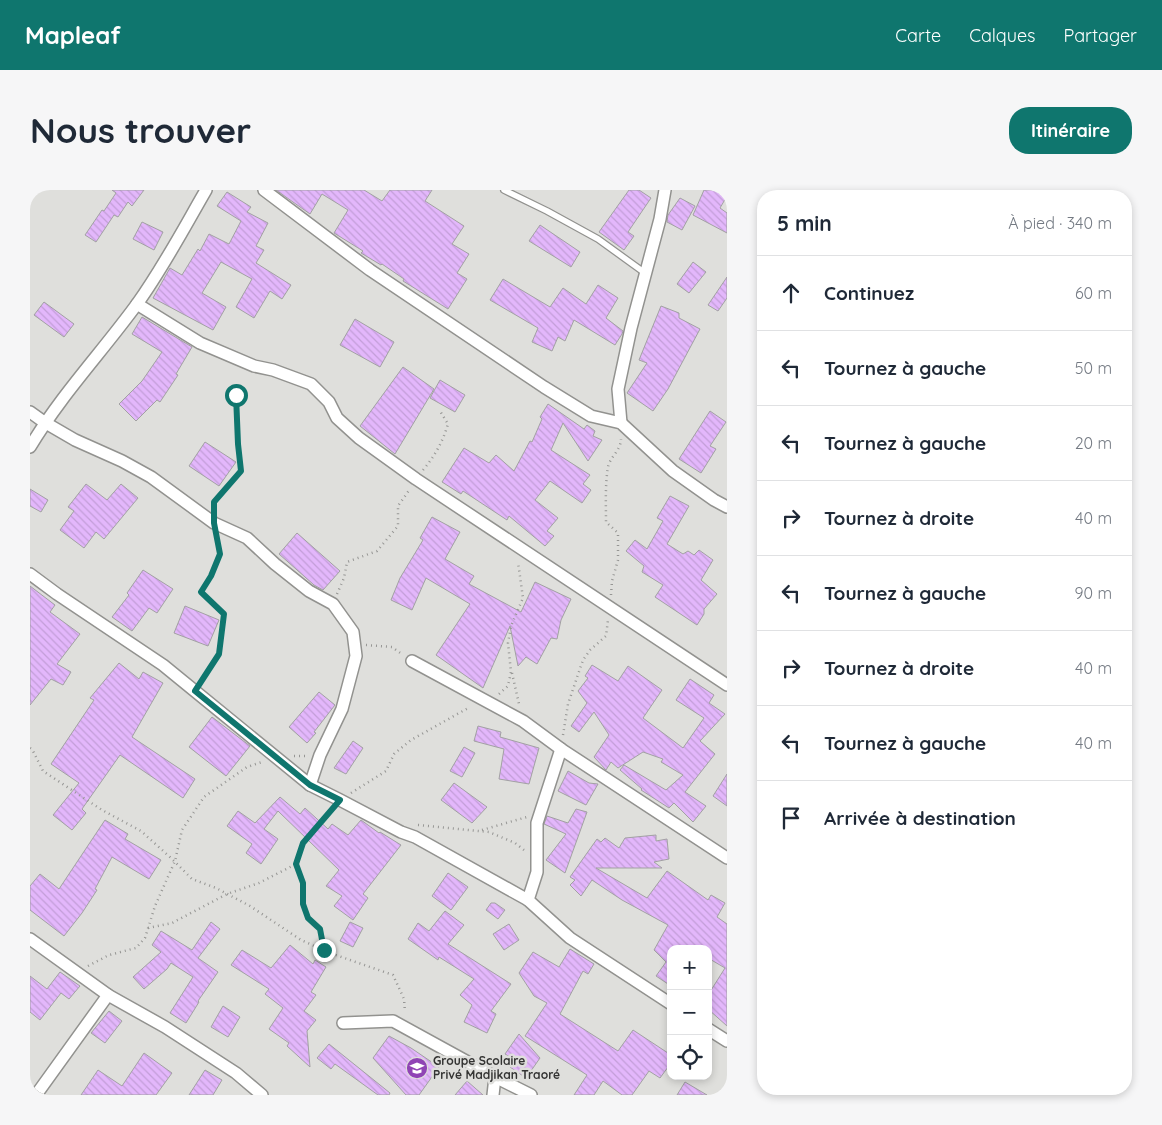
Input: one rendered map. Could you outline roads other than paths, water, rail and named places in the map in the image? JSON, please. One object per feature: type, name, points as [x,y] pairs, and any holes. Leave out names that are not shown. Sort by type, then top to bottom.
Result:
[{"type":"street","points":[[30,447],[44,422],[137,304],[206,190]]},
{"type":"street","points":[[264,190],[370,270],[544,387],[591,416],[620,423],[673,470],[714,500],[727,507]]},
{"type":"street","points":[[620,423],[618,389],[631,328],[660,219],[665,190]]},
{"type":"street","points":[[137,304],[200,343],[254,366],[273,370],[311,384],[329,402],[337,418],[359,438],[416,479],[727,685]]},
{"type":"street","points":[[30,412],[44,422],[93,449],[122,461],[151,477],[214,523],[247,538],[275,564],[310,591],[333,604],[354,632],[356,656],[342,709],[320,756],[310,785]]},
{"type":"street","points":[[30,574],[56,594],[163,665],[310,785],[401,832],[415,837],[528,900],[570,938],[667,1001]]},
{"type":"street","points":[[412,661],[523,721],[561,749],[727,858]]},
{"type":"street","points":[[528,900],[537,872],[537,823],[561,749]]},
{"type":"street","points":[[30,938],[108,995],[165,1026],[236,1073],[262,1095]]},
{"type":"street","points":[[36,1095],[108,995]]},
{"type":"street","points":[[344,1023],[393,1021],[494,1077],[531,1095]]},
{"type":"street","points":[[712,1032],[727,1041]]},
{"type":"street","points":[[493,1095],[494,1077]]},
{"type":"lane","points":[[504,190],[548,211],[598,239],[645,273]]},
{"type":"place","name":"Groupe Scolaire Privé Madjikan Traoré","points":[[417,1068]]}]
